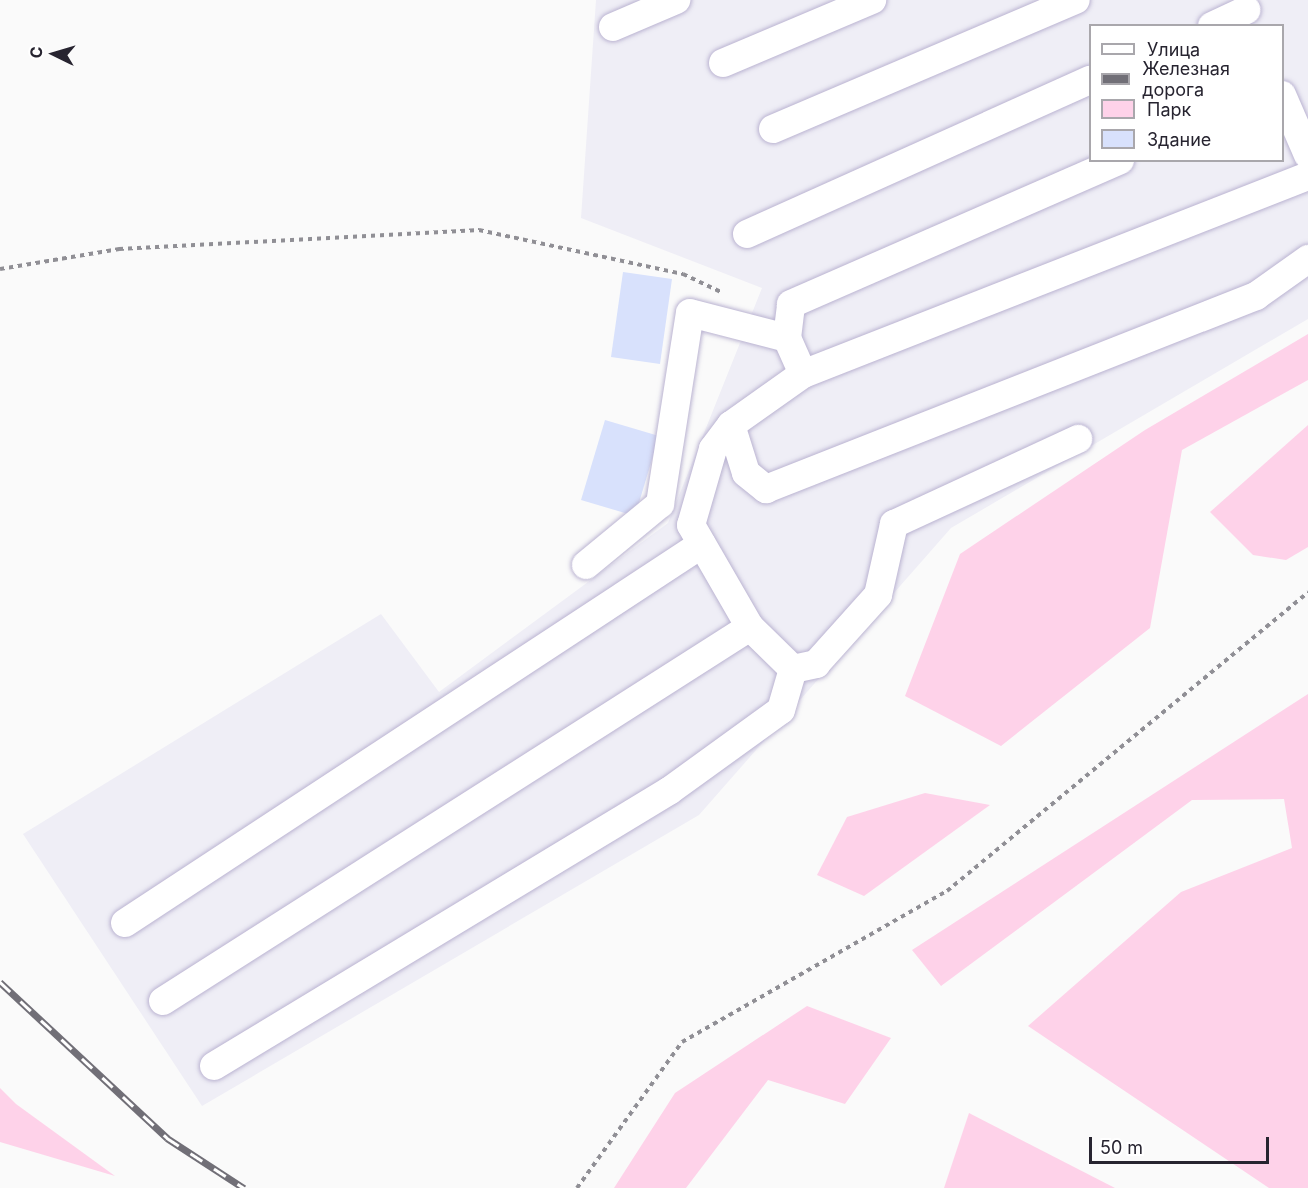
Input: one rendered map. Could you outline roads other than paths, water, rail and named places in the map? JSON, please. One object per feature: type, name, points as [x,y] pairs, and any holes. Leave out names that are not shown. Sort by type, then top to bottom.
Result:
[{"type":"lane","points":[[613,27],[676,0]]},
{"type":"lane","points":[[723,63],[872,0]]},
{"type":"lane","points":[[773,129],[1076,0]]},
{"type":"lane","points":[[1217,24],[1247,12]]},
{"type":"lane","points":[[747,234],[1089,80]]},
{"type":"lane","points":[[1284,100],[1308,155]]},
{"type":"lane","points":[[803,374],[787,338],[791,304],[1115,162]]},
{"type":"lane","points":[[793,669],[750,627],[691,525],[713,449],[731,425],[803,374],[1308,176]]},
{"type":"lane","points":[[731,425],[747,473],[766,489],[1256,296],[1308,260]]},
{"type":"lane","points":[[586,565],[660,504],[690,313],[787,338]]},
{"type":"lane","points":[[793,669],[816,664],[879,595],[894,524],[1078,439]]},
{"type":"lane","points":[[124,923],[702,544]]},
{"type":"lane","points":[[163,1001],[750,627]]},
{"type":"lane","points":[[214,1066],[669,791],[781,710],[793,669]]},
{"type":"railway","points":[[0,982],[167,1138],[244,1188]]}]
